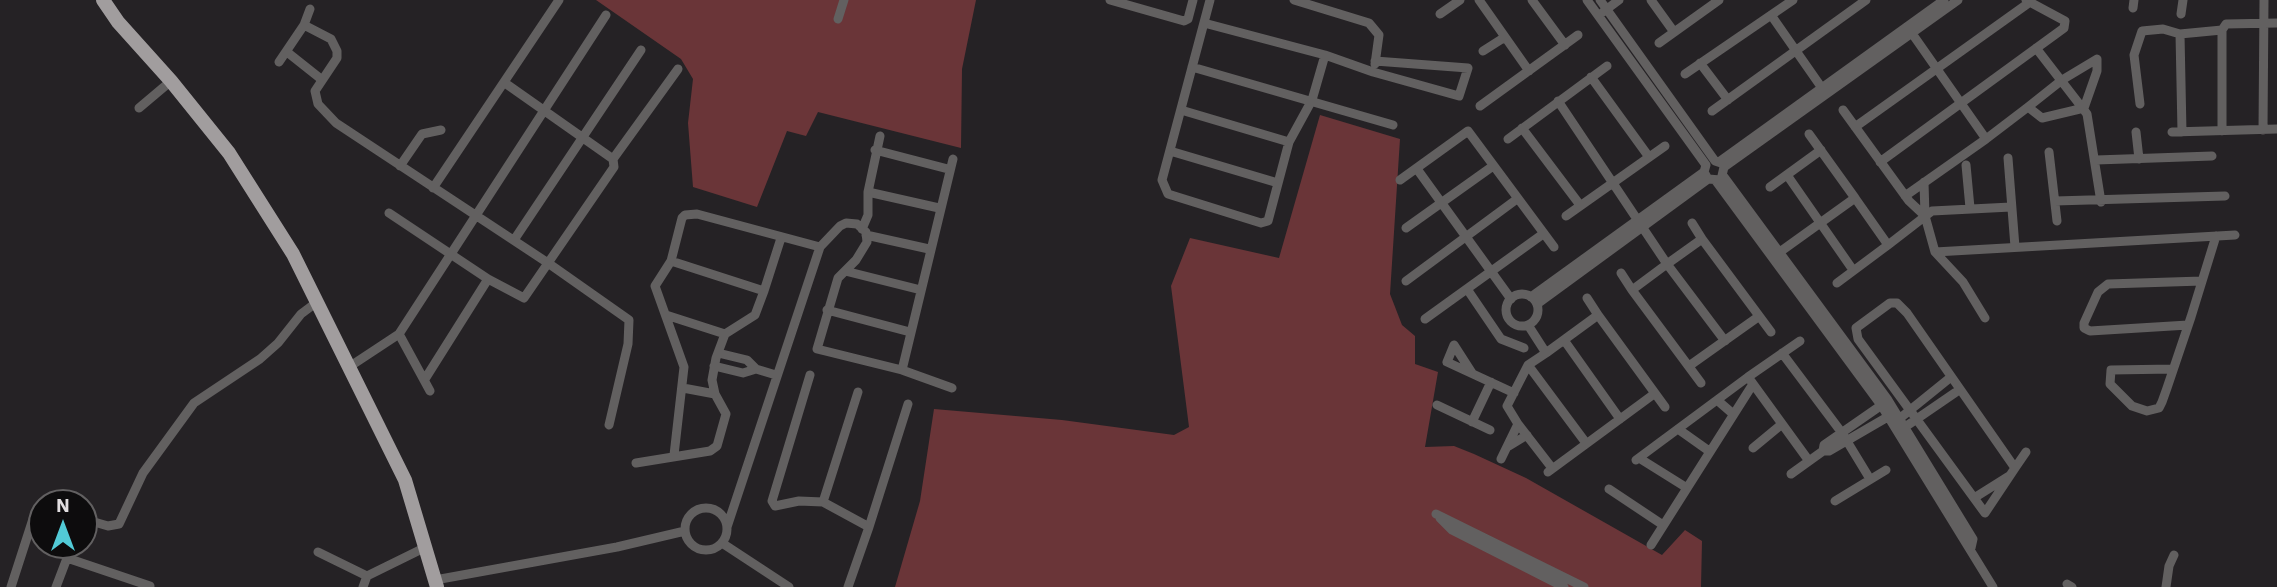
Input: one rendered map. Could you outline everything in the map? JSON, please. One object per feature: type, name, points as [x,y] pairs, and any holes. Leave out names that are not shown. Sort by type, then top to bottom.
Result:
[{"type":"main road","points":[[103,0],[118,22],[171,82],[263,203],[317,302],[404,480],[436,584]]},
{"type":"street","points":[[433,188],[559,0]]},
{"type":"street","points":[[838,19],[844,0]]},
{"type":"street","points":[[1110,0],[1184,21],[1188,19],[1193,0]]},
{"type":"street","points":[[1210,0],[1162,180],[1166,191],[1261,223],[1268,221],[1289,142],[1312,100],[1325,55]]},
{"type":"street","points":[[1294,0],[1369,23],[1379,35],[1373,72]]},
{"type":"street","points":[[1440,14],[1460,0]]},
{"type":"street","points":[[1479,0],[1529,71]]},
{"type":"street","points":[[1532,0],[1565,45]]},
{"type":"street","points":[[1587,0],[1602,12],[1714,170],[1897,418],[1973,540],[1971,548]]},
{"type":"street","points":[[1600,0],[1602,12]]},
{"type":"street","points":[[1602,12],[1619,0]]},
{"type":"street","points":[[1651,0],[1674,32]]},
{"type":"street","points":[[1659,43],[1706,4],[1719,0]]},
{"type":"street","points":[[1685,74],[1793,0]]},
{"type":"street","points":[[1910,31],[1944,0]]},
{"type":"street","points":[[1534,300],[1823,90],[1958,0]]},
{"type":"street","points":[[2181,14],[2183,0]]},
{"type":"street","points":[[2263,130],[2264,0]]},
{"type":"street","points":[[1712,111],[1864,1]]},
{"type":"street","points":[[1855,127],[2028,1],[2066,24],[1880,162]]},
{"type":"street","points":[[279,62],[304,26],[310,9]]},
{"type":"street","points":[[349,367],[400,334],[606,15]]},
{"type":"street","points":[[1771,15],[1823,90]]},
{"type":"street","points":[[1204,23],[1325,55],[1373,72],[1459,96],[1468,68],[1375,61]]},
{"type":"street","points":[[2222,131],[2222,30],[2226,24],[2277,23]]},
{"type":"street","points":[[304,26],[331,39],[337,51],[337,58],[316,88],[315,97],[324,113],[612,307],[631,326],[609,425]]},
{"type":"street","points":[[2140,104],[2134,55],[2138,36],[2142,31],[2163,29],[2180,34],[2222,30]]},
{"type":"street","points":[[1910,31],[1986,139]]},
{"type":"street","points":[[2180,34],[2177,132],[2277,130]]},
{"type":"street","points":[[1480,106],[1578,35]]},
{"type":"street","points":[[1483,51],[1505,37]]},
{"type":"street","points":[[2036,48],[2084,108],[2091,124],[2101,202]]},
{"type":"street","points":[[514,240],[640,50]]},
{"type":"street","points":[[288,52],[321,79]]},
{"type":"street","points":[[1905,196],[1986,139],[2062,80],[2097,59],[2097,71],[2084,108]]},
{"type":"street","points":[[1700,63],[1728,100]]},
{"type":"street","points":[[1508,139],[1608,66]]},
{"type":"street","points":[[1192,67],[1393,125]]},
{"type":"street","points":[[389,213],[520,299],[527,296],[614,167],[614,159],[678,69]]},
{"type":"street","points":[[1591,78],[1649,157]]},
{"type":"street","points":[[139,108],[171,82]]},
{"type":"street","points":[[505,83],[614,159]]},
{"type":"street","points":[[1558,101],[1667,264],[1725,341]]},
{"type":"street","points":[[2028,107],[2042,118],[2084,108]]},
{"type":"street","points":[[1181,110],[1289,142]]},
{"type":"street","points":[[1843,110],[1905,196],[1925,216]]},
{"type":"street","points":[[1522,128],[1580,205]]},
{"type":"street","points":[[400,166],[422,134],[441,130]]},
{"type":"street","points":[[1400,180],[1468,131],[1554,247]]},
{"type":"street","points":[[2136,131],[2140,159]]},
{"type":"street","points":[[1809,134],[1888,245]]},
{"type":"street","points":[[880,136],[868,192],[864,232],[866,248],[838,278],[816,344],[819,351],[901,370],[952,388]]},
{"type":"street","points":[[1566,216],[1665,146]]},
{"type":"street","points":[[875,150],[948,169]]},
{"type":"street","points":[[1770,187],[1821,150]]},
{"type":"street","points":[[1170,151],[1278,183]]},
{"type":"street","points":[[2049,152],[2057,221]]},
{"type":"street","points":[[2096,160],[2211,156]]},
{"type":"street","points":[[2008,158],[2015,247]]},
{"type":"street","points":[[901,370],[948,169],[953,159]]},
{"type":"street","points":[[1966,165],[1970,208]]},
{"type":"street","points":[[1406,228],[1493,166]]},
{"type":"street","points":[[1417,169],[1511,299]]},
{"type":"street","points":[[1787,175],[1853,270]]},
{"type":"street","points":[[1924,182],[1925,216],[1936,252],[1962,282],[1985,318]]},
{"type":"street","points":[[868,192],[939,208]]},
{"type":"street","points":[[2055,201],[2101,202],[2225,196]]},
{"type":"street","points":[[1776,254],[1855,198]]},
{"type":"street","points":[[1406,281],[1517,199]]},
{"type":"street","points":[[1837,283],[1925,216],[1944,209],[2011,207]]},
{"type":"street","points":[[674,455],[683,388],[680,353],[655,286],[671,261],[682,218],[690,214],[820,247]]},
{"type":"street","points":[[727,527],[720,513],[704,508],[690,515],[685,531],[692,545],[702,550],[713,549],[722,543],[820,247],[846,223],[852,222],[864,232],[929,249]]},
{"type":"street","points":[[1692,223],[1771,332]]},
{"type":"street","points":[[1425,319],[1543,234]]},
{"type":"street","points":[[1936,252],[2235,235]]},
{"type":"street","points":[[2174,369],[2111,370],[2109,384],[2132,406],[2155,411],[2162,402],[2174,369],[2216,236]]},
{"type":"street","points":[[636,463],[710,451],[717,446],[726,414],[715,394],[714,366],[718,353],[725,334],[755,315],[781,238]]},
{"type":"street","points":[[1632,290],[1702,239]]},
{"type":"street","points":[[671,261],[764,291]]},
{"type":"street","points":[[845,271],[921,290]]},
{"type":"street","points":[[1621,273],[1701,383]]},
{"type":"street","points":[[425,379],[488,279]]},
{"type":"street","points":[[2188,325],[2090,331],[2084,328],[2101,287],[2108,284],[2202,281]]},
{"type":"street","points":[[1467,289],[1502,339],[1524,348]]},
{"type":"street","points":[[1517,295],[1534,300],[1537,316],[1528,325],[1521,326],[1509,319],[1507,305],[1511,299],[1517,295]]},
{"type":"street","points":[[1587,298],[1665,407]]},
{"type":"street","points":[[98,523],[108,526],[122,522],[143,473],[194,403],[260,359],[278,343],[301,314],[317,302]]},
{"type":"street","points":[[2012,472],[1951,377],[1897,303],[1890,303],[1856,328],[1858,339],[1985,513],[2026,452]]},
{"type":"street","points":[[827,310],[910,331]]},
{"type":"street","points":[[666,315],[725,334]]},
{"type":"street","points":[[1598,315],[1528,365],[1507,406],[1550,470],[1654,394]]},
{"type":"street","points":[[1689,366],[1758,317]]},
{"type":"street","points":[[1528,325],[1546,353]]},
{"type":"street","points":[[400,334],[430,391]]},
{"type":"street","points":[[1564,340],[1620,419]]},
{"type":"street","points":[[1687,488],[1637,459],[1717,400],[1751,380],[1800,341]]},
{"type":"street","points":[[718,353],[747,360],[756,369],[776,375]]},
{"type":"street","points":[[1783,354],[1844,437],[1870,479]]},
{"type":"street","points":[[1528,365],[1586,443]]},
{"type":"street","points":[[714,366],[743,373],[756,369]]},
{"type":"street","points":[[1472,373],[1514,393]]},
{"type":"street","points":[[810,374],[772,501],[775,506],[799,501],[823,502],[869,527]]},
{"type":"street","points":[[1791,474],[1824,452],[1824,444],[1897,418],[1951,377]]},
{"type":"street","points":[[1651,545],[1751,380]]},
{"type":"street","points":[[1751,380],[1809,461]]},
{"type":"street","points":[[1472,422],[1491,382]]},
{"type":"street","points":[[683,388],[715,394]]},
{"type":"street","points":[[1897,418],[1916,419],[1959,390]]},
{"type":"street","points":[[823,502],[858,392]]},
{"type":"street","points":[[1717,400],[1732,413]]},
{"type":"street","points":[[1844,437],[1884,403]]},
{"type":"street","points":[[848,587],[908,404]]},
{"type":"street","points":[[1437,405],[1490,430]]},
{"type":"street","points":[[1897,418],[1965,546],[1971,548],[1993,587]]},
{"type":"street","points":[[1501,459],[1518,424]]},
{"type":"street","points":[[1753,448],[1782,424]]},
{"type":"street","points":[[1678,429],[1709,450]]},
{"type":"street","points":[[1509,446],[1527,435]]},
{"type":"street","points":[[1835,501],[1886,470]]},
{"type":"street","points":[[1974,498],[2012,472]]},
{"type":"street","points":[[1609,489],[1663,525]]},
{"type":"street","points":[[1564,587],[1452,530],[1436,514],[1584,587]]},
{"type":"street","points":[[436,584],[685,531]]},
{"type":"street","points":[[11,587],[28,534]]},
{"type":"street","points":[[722,543],[789,587]]},
{"type":"street","points":[[363,587],[367,576],[426,547]]},
{"type":"street","points":[[318,552],[367,576]]},
{"type":"street","points":[[2166,587],[2169,566],[2174,555]]},
{"type":"street","points":[[57,587],[67,559]]},
{"type":"street","points":[[70,559],[150,586]]},
{"type":"shaded area","points":[[596,0],[976,0],[962,69],[961,148],[818,112],[806,136],[787,131],[757,207],[693,187],[688,123],[693,79],[681,59]]},
{"type":"shaded area","points":[[1320,115],[1400,139],[1390,294],[1402,325],[1415,336],[1415,364],[1438,372],[1425,447],[1454,446],[1474,454],[1526,478],[1662,555],[1685,530],[1702,541],[1701,587],[895,587],[920,501],[934,409],[1062,420],[1174,435],[1189,427],[1171,286],[1190,238],[1279,258]]}]
